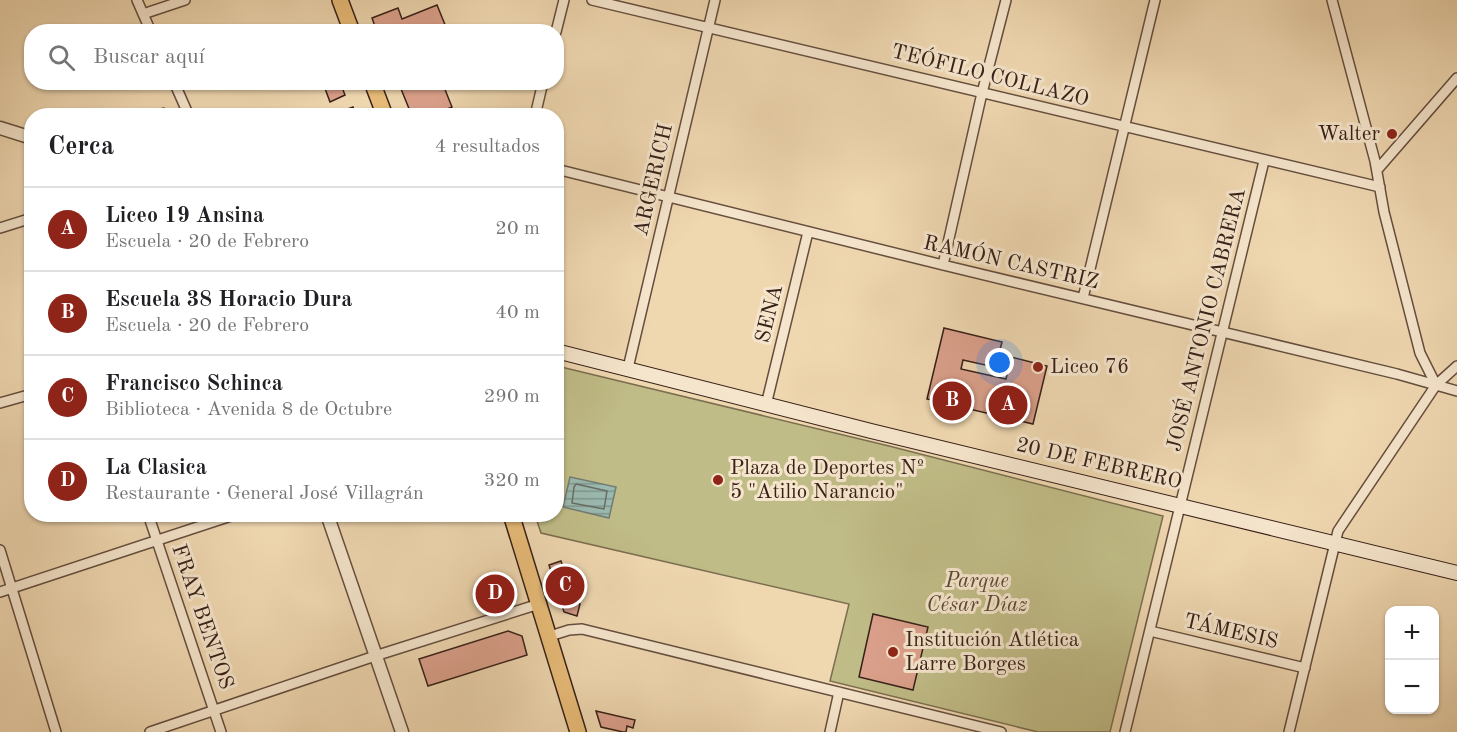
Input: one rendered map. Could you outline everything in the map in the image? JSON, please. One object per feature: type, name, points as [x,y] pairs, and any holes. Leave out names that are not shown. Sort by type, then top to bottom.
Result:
[{"type":"main road","points":[[340,0],[349,24]]},
{"type":"main road","points":[[375,90],[382,108]]},
{"type":"main road","name":"20 DE FEBRERO","points":[[564,353],[766,405],[1457,573]]},
{"type":"main road","points":[[513,522],[578,732]]},
{"type":"street","points":[[137,0],[147,24]]},
{"type":"street","points":[[143,14],[185,0]]},
{"type":"street","points":[[558,24],[564,0]]},
{"type":"street","name":"TEÓFILO COLLAZO","points":[[592,0],[1380,187]]},
{"type":"street","name":"ARGERICH","points":[[628,368],[715,0]]},
{"type":"street","points":[[943,265],[982,93],[1006,0]]},
{"type":"street","points":[[1083,298],[1155,0]]},
{"type":"street","points":[[1332,0],[1377,170],[1420,353],[1436,384]]},
{"type":"street","points":[[1377,170],[1457,78]]},
{"type":"street","points":[[178,90],[185,108]]},
{"type":"street","points":[[537,108],[541,90]]},
{"type":"street","points":[[0,128],[24,136]]},
{"type":"street","name":"JOSÉ ANTONIO CABRERA","points":[[1125,732],[1264,161]]},
{"type":"street","name":"RAMÓN CASTRIZ","points":[[564,172],[1222,331],[1457,391]]},
{"type":"street","points":[[0,228],[24,220]]},
{"type":"street","name":"SENA","points":[[766,405],[808,232]]},
{"type":"street","points":[[1289,732],[1335,542],[1343,522],[1436,384],[1457,366]]},
{"type":"street","points":[[0,403],[24,396]]},
{"type":"street","name":"FRAY BENTOS","points":[[151,522],[221,732]]},
{"type":"street","points":[[0,592],[211,522]]},
{"type":"street","points":[[330,522],[402,732]]},
{"type":"street","points":[[0,550],[56,732]]},
{"type":"street","points":[[150,732],[375,656],[539,604]]},
{"type":"street","points":[[549,636],[582,629],[979,729],[1001,732]]},
{"type":"street","name":"TÁMESIS","points":[[1150,631],[1305,668]]},
{"type":"street","points":[[830,732],[839,692]]},
{"type":"green space","name":"Parque César Díaz","points":[[564,368],[889,446],[1163,516],[1110,732],[1038,732],[830,681],[849,604],[541,533],[537,522],[564,522]]},
{"type":"water","points":[[570,477],[616,487],[609,518],[564,507]]},
{"type":"building","points":[[437,5],[445,24],[374,24],[372,18],[398,8],[402,19]]},
{"type":"building","points":[[326,90],[343,90],[345,95],[330,102]]},
{"type":"building","points":[[401,90],[445,90],[452,107],[450,108],[409,108]]},
{"type":"building","points":[[944,328],[1002,342],[999,354],[1047,366],[1033,424],[927,399]],"holes":[[[963,360],[1008,370],[1006,379],[961,369]]]},
{"type":"building","points":[[561,561],[566,577],[581,581],[570,591],[573,601],[580,604],[577,616],[564,612],[549,565]]},
{"type":"building","points":[[500,582],[507,600],[490,606],[484,588]]},
{"type":"building","name":"Institución Atlética Larre Borges","points":[[873,614],[928,627],[913,690],[859,677]]},
{"type":"building","points":[[508,631],[522,636],[527,655],[428,686],[419,659]]},
{"type":"building","points":[[596,711],[635,720],[633,728],[627,726],[626,732],[623,732],[601,727]]},
{"type":"place","name":"Walter","points":[[1392,134]]},
{"type":"place","name":"Liceo 76","points":[[1038,367]]},
{"type":"place","name":"Escuela 38 Horacio Dura","points":[[952,401]]},
{"type":"place","name":"Liceo 19 Ansina","points":[[1008,405]]},
{"type":"place","name":"Plaza de Deportes Nº 5 \"Atilio Narancio\"","points":[[718,480]]},
{"type":"place","name":"Francisco Schinca","points":[[565,586]]},
{"type":"place","name":"La Clasica","points":[[495,594]]},
{"type":"place","name":"Institución Atlética Larre Borges","points":[[893,652]]}]
